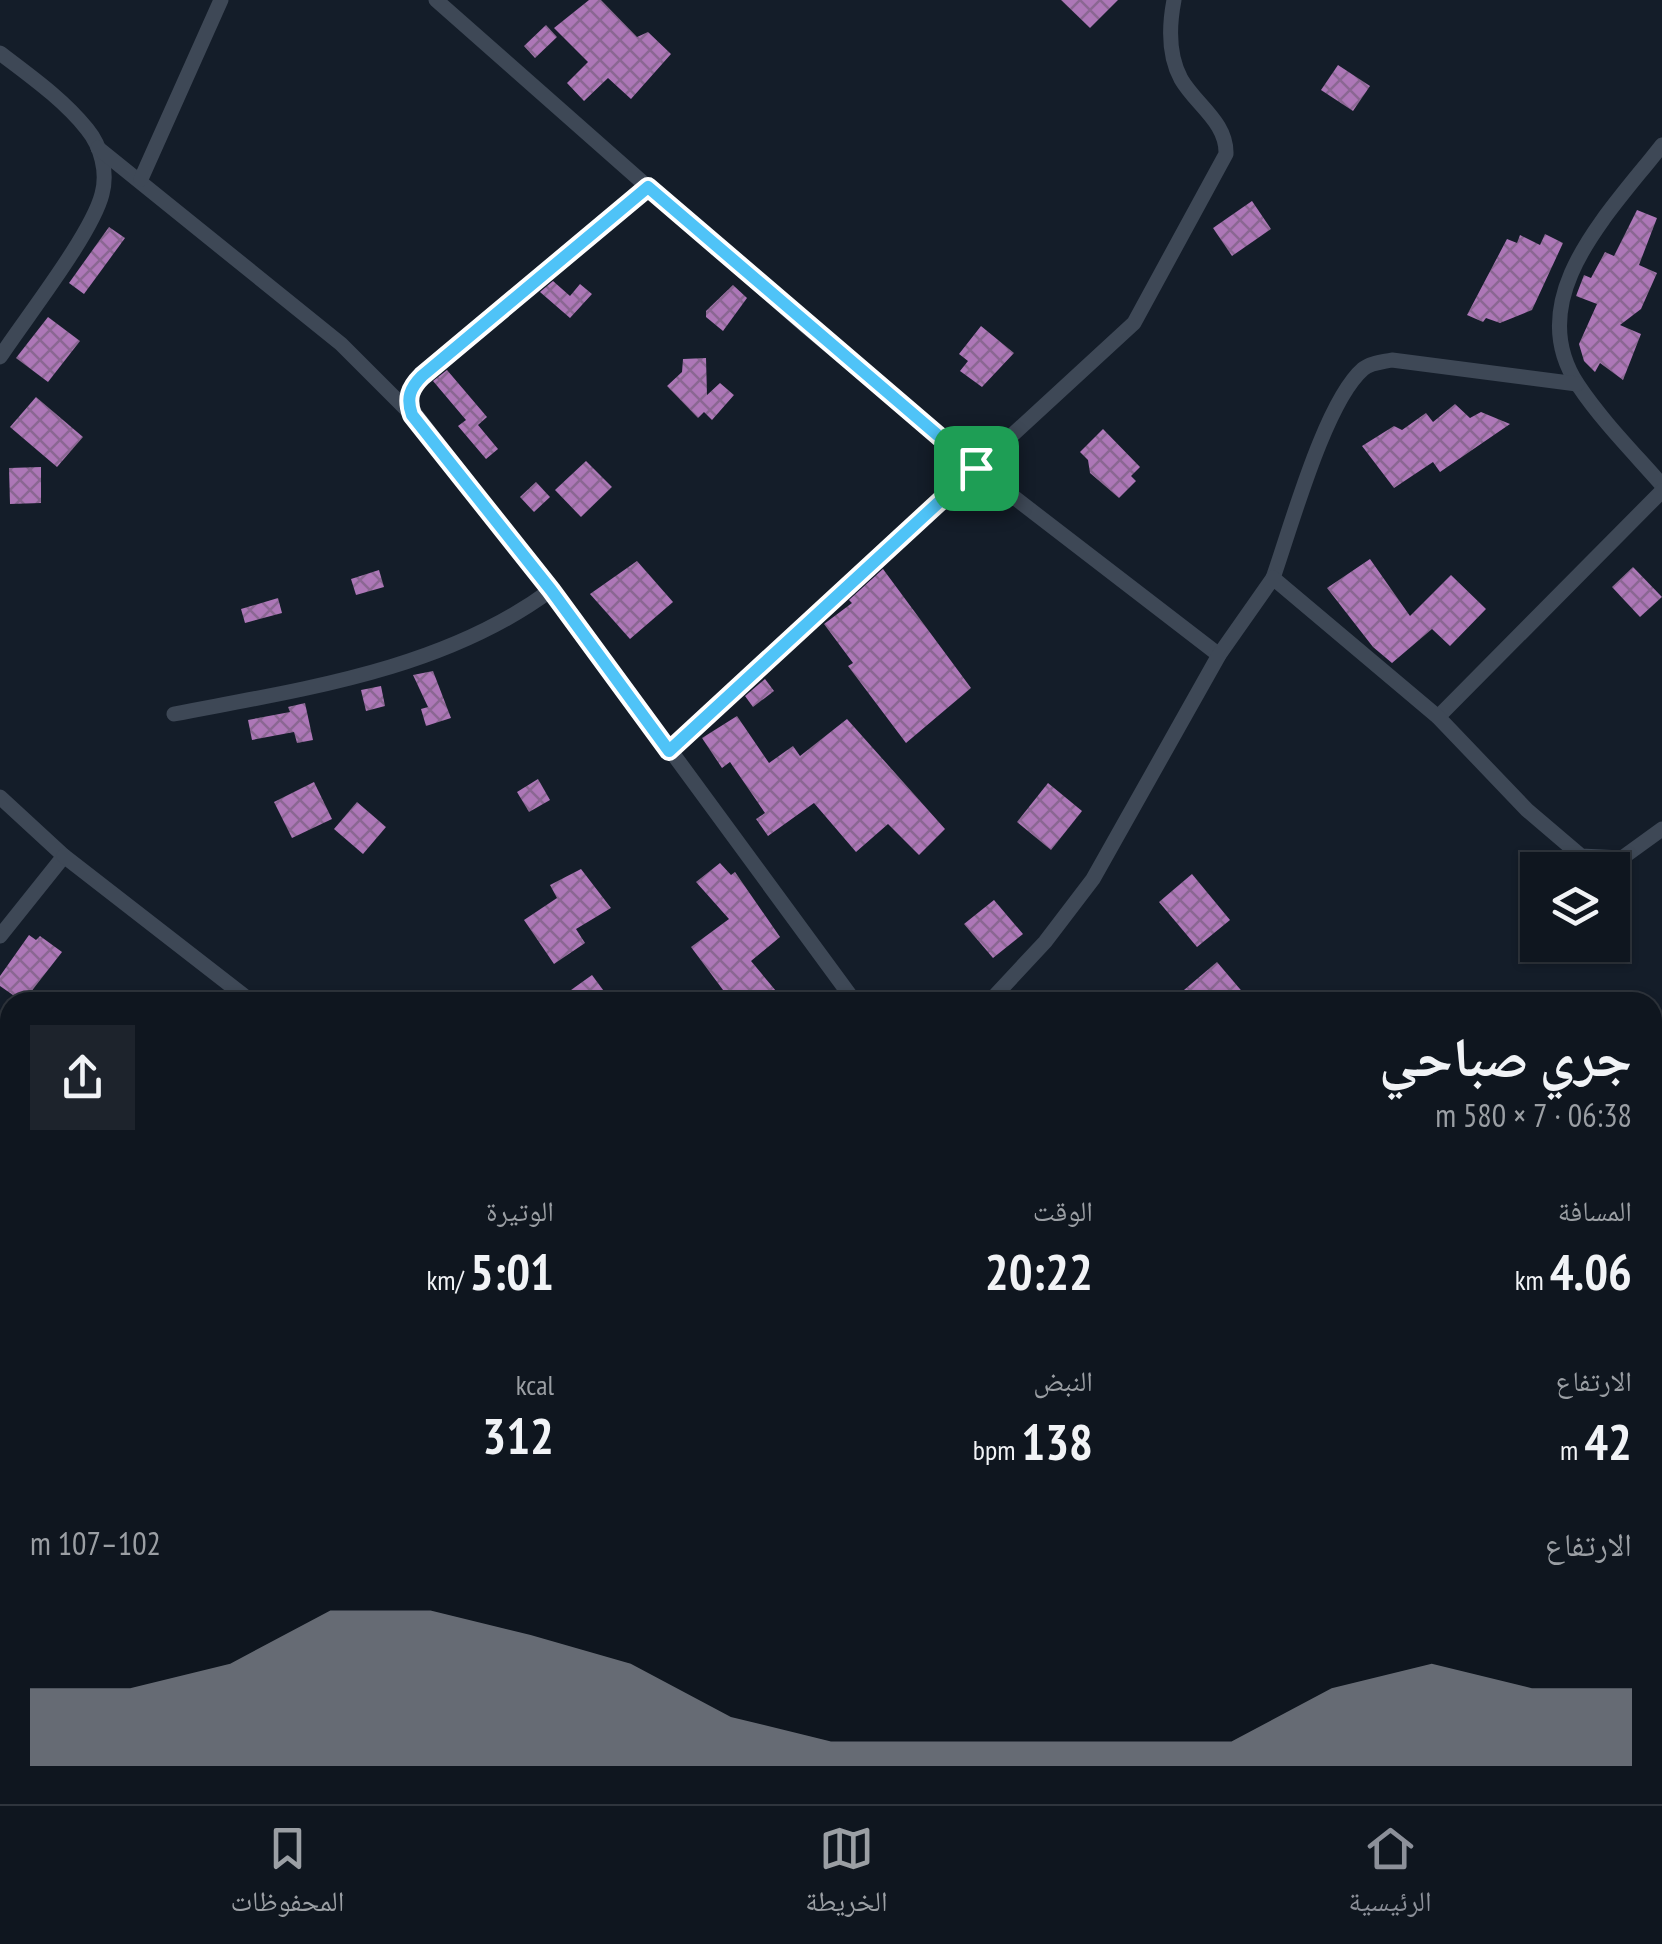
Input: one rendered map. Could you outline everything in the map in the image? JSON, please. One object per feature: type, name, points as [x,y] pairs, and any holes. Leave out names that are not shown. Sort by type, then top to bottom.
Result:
[{"type":"street","points":[[141,178],[221,0]]},
{"type":"street","points":[[436,0],[976,468],[1219,655]]},
{"type":"street","points":[[669,751],[1134,323],[1226,154],[1223,132],[1180,78],[1170,42],[1174,0]]},
{"type":"street","points":[[0,52],[59,100],[98,148],[141,178],[340,344],[412,415],[551,590],[849,992]]},
{"type":"street","points":[[1438,718],[1662,488],[1577,384],[1564,357],[1557,315],[1563,288],[1591,237],[1662,145]]},
{"type":"street","points":[[0,357],[94,215],[105,182],[98,148]]},
{"type":"street","points":[[412,415],[409,393],[422,376],[648,187]]},
{"type":"street","points":[[998,992],[1093,879],[1219,655],[1273,578],[1328,428],[1346,388],[1366,366],[1392,360],[1577,384]]},
{"type":"street","points":[[1273,578],[1438,718],[1551,833],[1581,856],[1622,858],[1662,829]]},
{"type":"street","points":[[174,714],[368,673],[470,639],[515,616],[551,590]]},
{"type":"street","points":[[0,797],[64,856],[239,992]]},
{"type":"street","points":[[0,936],[64,856]]},
{"type":"building","points":[[589,0],[601,0],[637,37],[648,32],[671,54],[631,99],[608,78],[584,101],[567,83],[588,62],[554,28]]},
{"type":"building","points":[[1061,0],[1118,0],[1090,28]]},
{"type":"building","points":[[546,25],[557,37],[535,58],[524,46]]},
{"type":"building","points":[[1338,65],[1370,86],[1353,111],[1321,90]]},
{"type":"building","points":[[1252,201],[1271,229],[1232,256],[1213,228]]},
{"type":"building","points":[[1637,210],[1657,218],[1639,265],[1657,273],[1641,309],[1620,325],[1641,334],[1623,380],[1600,363],[1595,372],[1584,361],[1579,344],[1597,304],[1576,296],[1584,275],[1591,278],[1605,252],[1614,256]]},
{"type":"building","points":[[109,227],[125,238],[84,294],[69,283]]},
{"type":"building","points":[[1545,234],[1563,243],[1532,310],[1500,323],[1486,318],[1483,322],[1467,315],[1507,239],[1517,243],[1520,235],[1540,245]]},
{"type":"building","points":[[553,281],[570,296],[580,284],[592,294],[570,318],[540,292]]},
{"type":"building","points":[[733,285],[747,298],[723,331],[706,317],[706,311]]},
{"type":"building","points":[[48,317],[80,341],[48,382],[16,358]]},
{"type":"building","points":[[981,326],[1014,353],[982,387],[960,371],[968,361],[959,354]]},
{"type":"building","points":[[706,358],[707,395],[720,383],[734,395],[712,420],[704,412],[698,418],[667,386],[682,372],[683,359]]},
{"type":"building","points":[[447,370],[487,417],[478,425],[498,449],[486,459],[458,426],[466,420],[433,381]]},
{"type":"building","points":[[36,397],[83,437],[57,467],[10,427]]},
{"type":"building","points":[[1455,404],[1470,418],[1481,412],[1510,424],[1440,472],[1433,462],[1394,488],[1362,446],[1394,426],[1402,430],[1426,413],[1433,422]]},
{"type":"building","points":[[1103,429],[1140,467],[1131,476],[1136,481],[1119,498],[1090,473],[1088,460],[1080,452]]},
{"type":"building","points":[[586,461],[612,487],[581,517],[555,490]]},
{"type":"building","points":[[41,467],[41,503],[10,504],[9,468]]},
{"type":"building","points":[[536,482],[550,497],[534,512],[520,497]]},
{"type":"building","points":[[1370,559],[1410,616],[1451,575],[1486,609],[1450,646],[1432,629],[1392,663],[1373,647],[1327,588]]},
{"type":"building","points":[[637,561],[673,602],[630,639],[590,594]]},
{"type":"building","points":[[1633,567],[1662,597],[1640,617],[1612,587]]},
{"type":"building","points":[[883,569],[971,688],[906,743],[848,666],[853,663],[824,624],[852,603],[849,600]]},
{"type":"building","points":[[379,570],[384,587],[356,595],[351,579]]},
{"type":"building","points":[[278,598],[282,613],[245,623],[241,609]]},
{"type":"building","points":[[433,671],[451,718],[426,726],[421,709],[428,707],[413,675]]},
{"type":"building","points":[[765,679],[774,691],[753,707],[745,696]]},
{"type":"building","points":[[381,686],[385,706],[366,711],[361,690]]},
{"type":"building","points":[[305,703],[313,740],[297,743],[294,732],[252,740],[248,720],[290,712],[288,707]]},
{"type":"building","points":[[737,716],[769,763],[793,746],[800,756],[847,719],[945,829],[919,855],[888,824],[856,852],[814,803],[768,836],[756,819],[765,813],[730,762],[722,768],[702,738]]},
{"type":"building","points":[[538,779],[550,800],[529,812],[517,792]]},
{"type":"building","points":[[314,782],[332,819],[292,838],[274,802]]},
{"type":"building","points":[[1048,783],[1082,811],[1051,850],[1017,822]]},
{"type":"building","points":[[357,802],[386,827],[363,854],[334,829]]},
{"type":"building","points":[[720,863],[731,875],[735,872],[780,937],[751,961],[775,992],[725,992],[691,947],[729,919],[696,882]]},
{"type":"building","points":[[581,869],[611,908],[576,929],[585,943],[554,964],[524,920],[557,898],[550,885]]},
{"type":"building","points":[[1192,874],[1230,920],[1197,947],[1159,902]]},
{"type":"building","points":[[994,900],[1023,934],[993,958],[964,924]]},
{"type":"building","points":[[29,935],[36,940],[40,936],[62,952],[31,992],[9,992],[0,986],[0,976]]},
{"type":"building","points":[[1217,962],[1242,992],[1186,992]]},
{"type":"building","points":[[592,975],[605,992],[572,992]]},
{"type":"route","points":[[648,187],[803,324],[976,468],[669,751],[507,532],[412,415],[409,393],[422,376],[648,187]]}]
